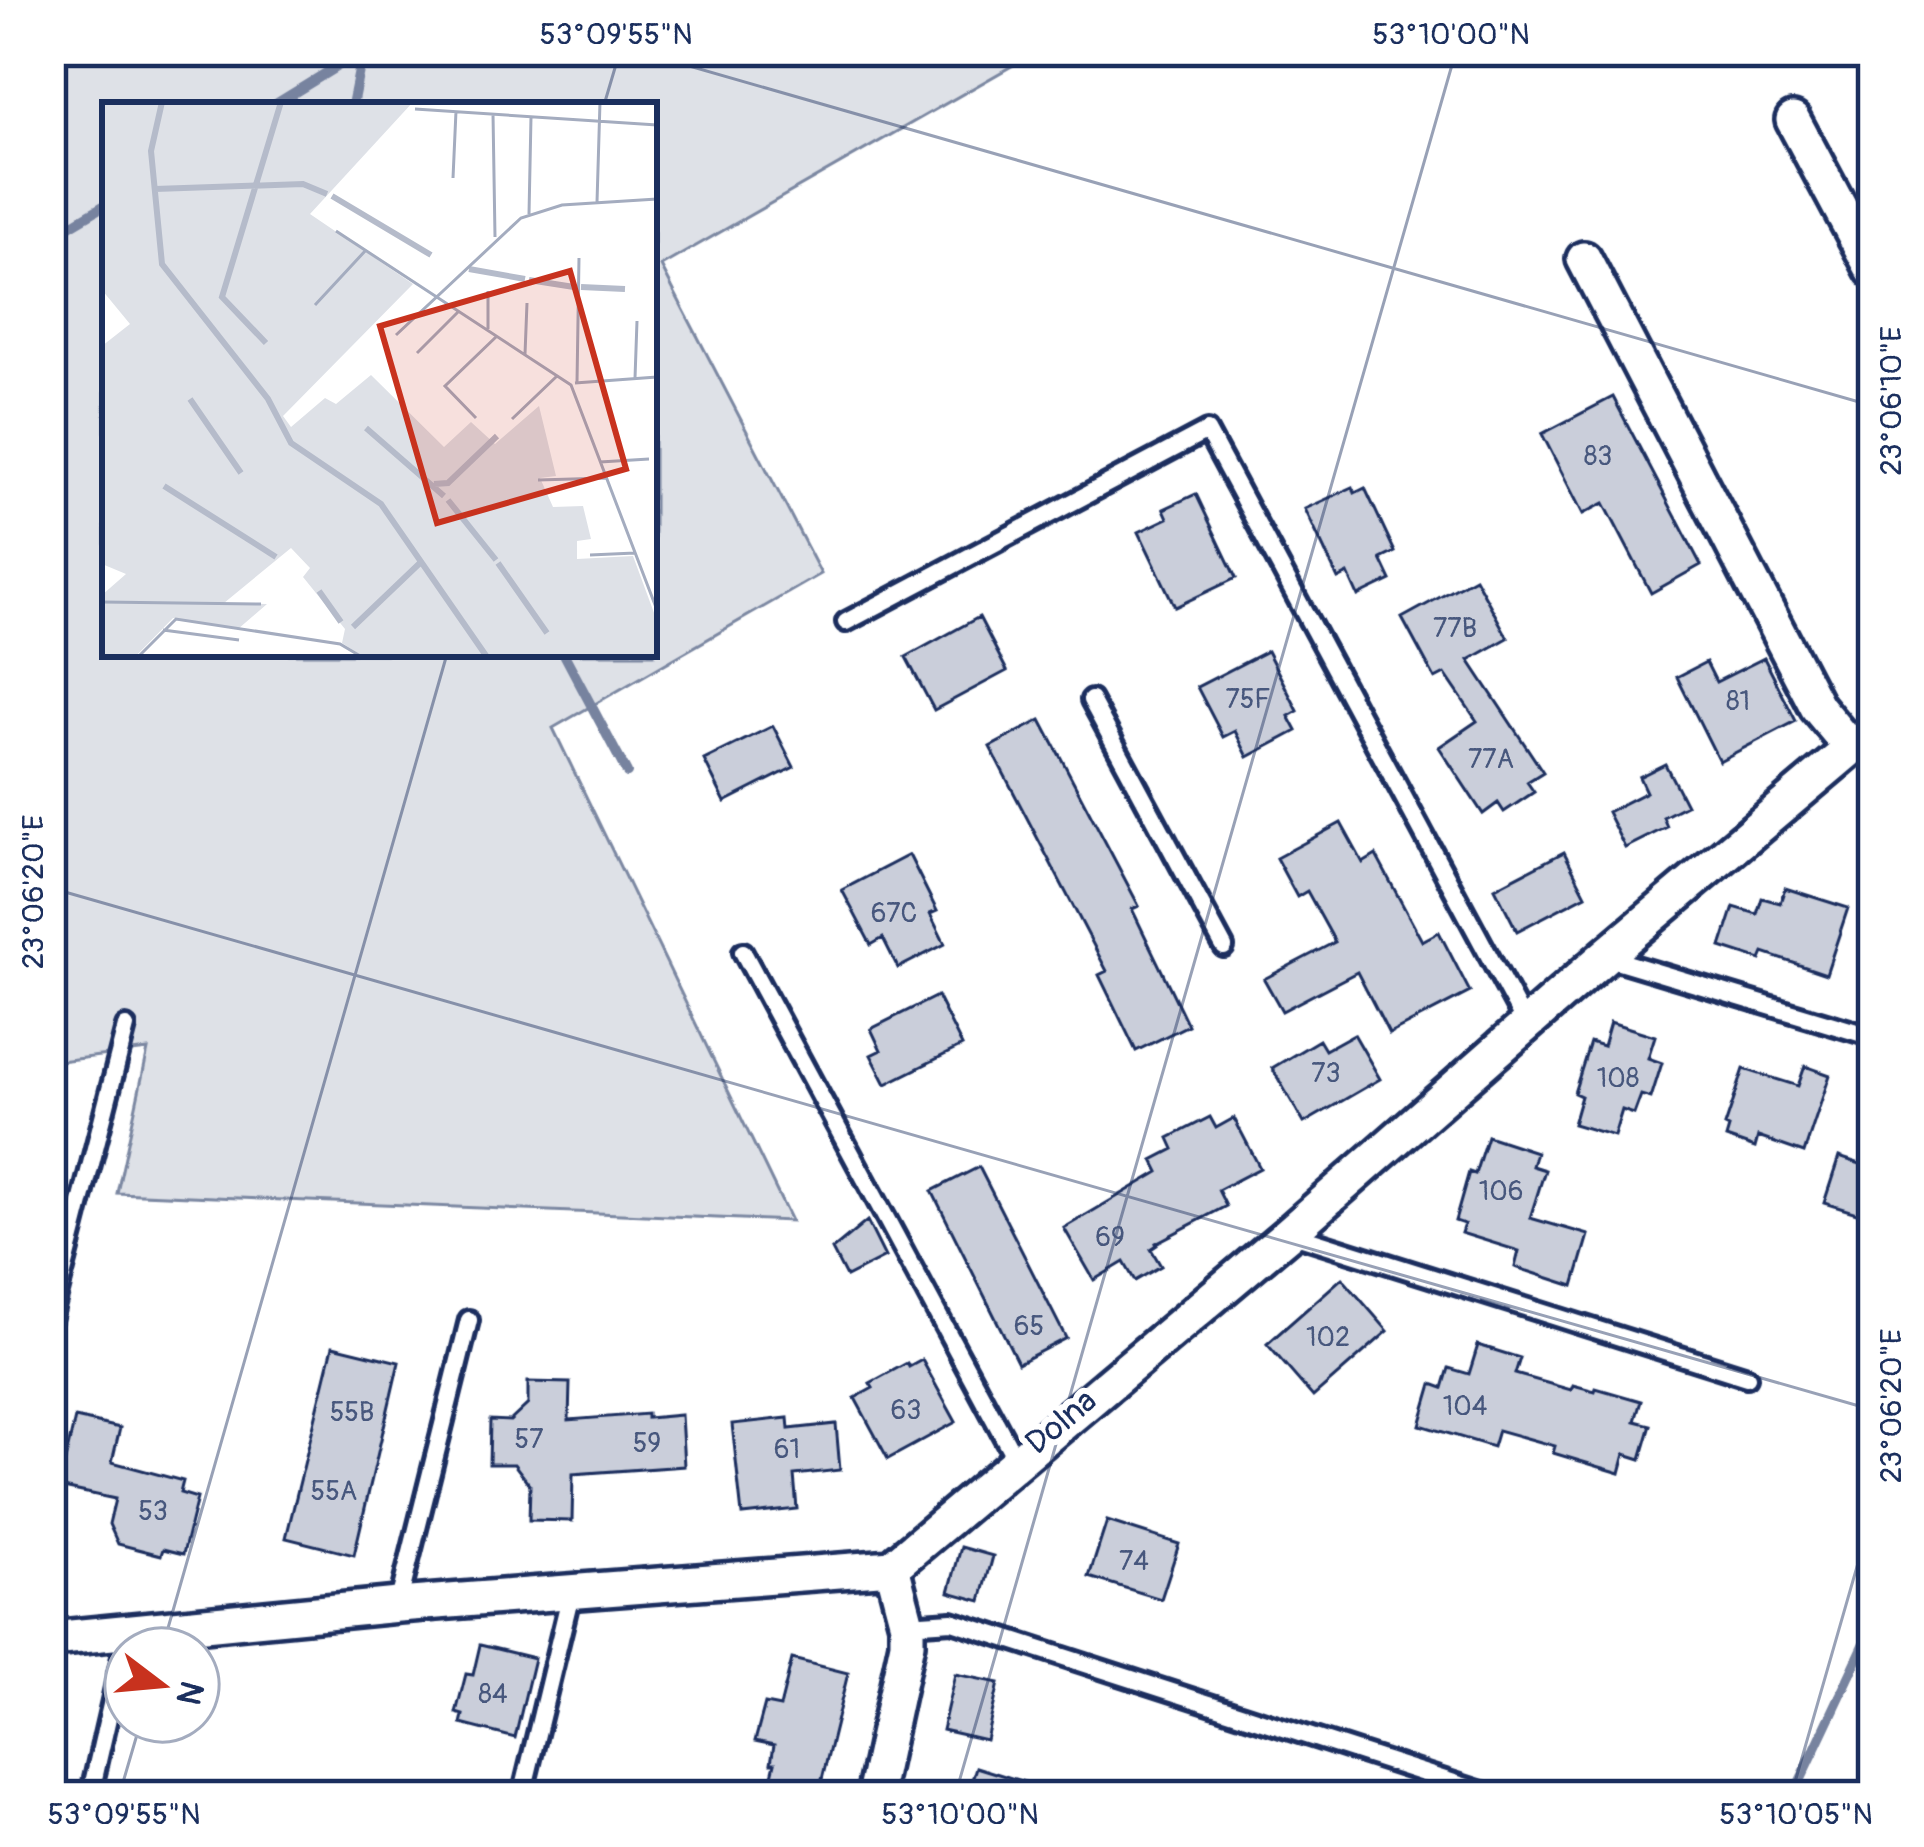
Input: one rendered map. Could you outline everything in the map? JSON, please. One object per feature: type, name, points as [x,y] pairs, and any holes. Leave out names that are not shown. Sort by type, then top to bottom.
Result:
[{"type":"street","points":[[1793,121],[1873,270]]},
{"type":"street","points":[[1584,260],[1817,707],[1862,739]]},
{"type":"street","name":"Dolna","points":[[892,1567],[1862,739]]},
{"type":"street","points":[[190,1625],[892,1567],[907,1624],[904,1667],[874,1796]]},
{"type":"street","points":[[51,1639],[102,1634]]},
{"type":"lane","points":[[846,622],[1207,431],[1526,1025]]},
{"type":"lane","points":[[1091,700],[1224,947]]},
{"type":"lane","points":[[742,952],[1016,1460]]},
{"type":"lane","points":[[1605,956],[1873,1037]]},
{"type":"lane","points":[[51,1320],[126,1027]]},
{"type":"lane","points":[[1288,1233],[1747,1377]]},
{"type":"lane","points":[[398,1605],[469,1320]]},
{"type":"lane","points":[[522,1796],[571,1592]]},
{"type":"lane","points":[[907,1624],[952,1621],[1495,1796]]},
{"type":"lane","points":[[90,1796],[102,1744]]},
{"type":"shaded area","points":[[51,51],[1038,51],[661,266],[821,574],[553,728],[791,1221],[117,1193],[148,1050],[51,1062]]},
{"type":"building","points":[[1613,397],[1701,565],[1651,593],[1604,503],[1583,514],[1542,434]]},
{"type":"building","points":[[1353,487],[1355,493],[1365,488],[1395,552],[1381,559],[1391,580],[1358,596],[1348,574],[1338,579],[1305,509]]},
{"type":"building","points":[[1196,494],[1236,578],[1175,607],[1139,532],[1168,518],[1164,509]]},
{"type":"building","points":[[1475,578],[1508,638],[1469,660],[1543,772],[1527,782],[1534,792],[1504,812],[1498,803],[1483,814],[1439,747],[1477,721],[1445,674],[1435,679],[1402,618]]},
{"type":"building","points":[[979,617],[1007,671],[934,710],[906,657]]},
{"type":"building","points":[[1267,651],[1298,711],[1289,716],[1297,731],[1248,757],[1235,731],[1223,737],[1197,687]]},
{"type":"building","points":[[1764,658],[1796,721],[1719,761],[1677,677],[1706,662],[1716,682]]},
{"type":"building","points":[[1041,720],[1139,906],[1132,909],[1188,1025],[1136,1051],[1099,975],[1107,971],[990,747]]},
{"type":"building","points":[[773,726],[794,767],[725,802],[704,760]]},
{"type":"building","points":[[1665,764],[1686,805],[1663,817],[1667,827],[1625,848],[1607,812],[1646,792],[1639,777]]},
{"type":"building","points":[[1341,823],[1363,863],[1376,855],[1422,941],[1439,932],[1470,992],[1389,1034],[1357,972],[1282,1011],[1264,979],[1335,942],[1307,891],[1297,897],[1276,858]]},
{"type":"building","points":[[1564,852],[1586,895],[1517,931],[1495,888]]},
{"type":"building","points":[[909,855],[937,911],[930,914],[945,944],[898,968],[883,938],[871,945],[842,890]]},
{"type":"building","points":[[1785,888],[1848,908],[1826,974],[1764,953],[1761,960],[1721,947],[1734,907],[1757,914],[1762,898],[1780,903]]},
{"type":"building","points":[[937,996],[962,1046],[886,1084],[871,1055],[881,1050],[871,1029]]},
{"type":"building","points":[[1610,1022],[1655,1036],[1648,1058],[1662,1063],[1651,1098],[1641,1095],[1634,1114],[1622,1110],[1614,1136],[1573,1124],[1581,1096],[1574,1093],[1590,1042],[1603,1046]]},
{"type":"building","points":[[1354,1034],[1380,1079],[1304,1123],[1272,1068],[1319,1040],[1325,1050]]},
{"type":"building","points":[[1805,1066],[1830,1075],[1804,1153],[1758,1137],[1755,1148],[1726,1138],[1729,1128],[1725,1126],[1744,1069],[1798,1086]]},
{"type":"building","points":[[1210,1117],[1216,1128],[1234,1118],[1260,1168],[1218,1190],[1226,1206],[1156,1243],[1151,1249],[1161,1266],[1135,1281],[1124,1262],[1094,1280],[1064,1228],[1159,1172],[1153,1160],[1174,1149],[1169,1138]]},
{"type":"building","points":[[1487,1136],[1536,1152],[1532,1166],[1545,1170],[1530,1218],[1589,1235],[1574,1286],[1515,1267],[1519,1251],[1461,1233],[1464,1224],[1455,1221],[1469,1172],[1475,1174]]},
{"type":"building","points":[[1839,1157],[1873,1168],[1873,1218],[1824,1203]]},
{"type":"building","points":[[979,1167],[1066,1338],[1018,1363],[932,1191]]},
{"type":"building","points":[[867,1221],[885,1257],[846,1277],[832,1250]]},
{"type":"building","points":[[1342,1278],[1388,1331],[1313,1397],[1267,1344]]},
{"type":"building","points":[[1478,1345],[1520,1358],[1515,1374],[1571,1390],[1573,1385],[1596,1388],[1641,1401],[1635,1421],[1651,1425],[1641,1459],[1625,1454],[1620,1473],[1553,1453],[1555,1446],[1498,1430],[1493,1447],[1420,1425],[1432,1384],[1443,1388],[1449,1368],[1469,1374]]},
{"type":"building","points":[[333,1346],[399,1362],[354,1555],[286,1538]]},
{"type":"building","points":[[922,1360],[956,1422],[888,1459],[855,1398],[873,1388],[870,1383]]},
{"type":"building","points":[[528,1382],[570,1383],[569,1420],[681,1415],[684,1466],[573,1474],[572,1521],[529,1520],[530,1485],[514,1464],[489,1464],[490,1420],[510,1421],[528,1404]]},
{"type":"building","points":[[75,1418],[120,1428],[112,1462],[183,1481],[180,1493],[197,1498],[183,1554],[163,1549],[161,1555],[118,1544],[109,1524],[115,1499],[59,1487]]},
{"type":"building","points":[[788,1418],[789,1429],[836,1424],[840,1470],[794,1475],[797,1509],[742,1515],[732,1424]]},
{"type":"building","points":[[1107,1521],[1179,1544],[1161,1599],[1089,1577]]},
{"type":"building","points":[[961,1547],[993,1556],[981,1601],[949,1592]]},
{"type":"building","points":[[480,1645],[534,1658],[515,1738],[461,1724],[463,1715],[456,1713]]},
{"type":"building","points":[[792,1659],[848,1673],[818,1796],[767,1796],[774,1745],[755,1741],[765,1704],[780,1707]]},
{"type":"building","points":[[955,1674],[999,1683],[986,1740],[942,1730]]},
{"type":"building","points":[[976,1767],[1050,1790],[1049,1796],[967,1796]]},
{"type":"waterway","points":[[279,102],[362,51]]},
{"type":"waterway","points":[[353,102],[363,51]]},
{"type":"waterway","points":[[51,237],[102,207]]},
{"type":"waterway","points":[[566,657],[627,773]]},
{"type":"waterway","points":[[1793,1796],[1873,1626]]}]
